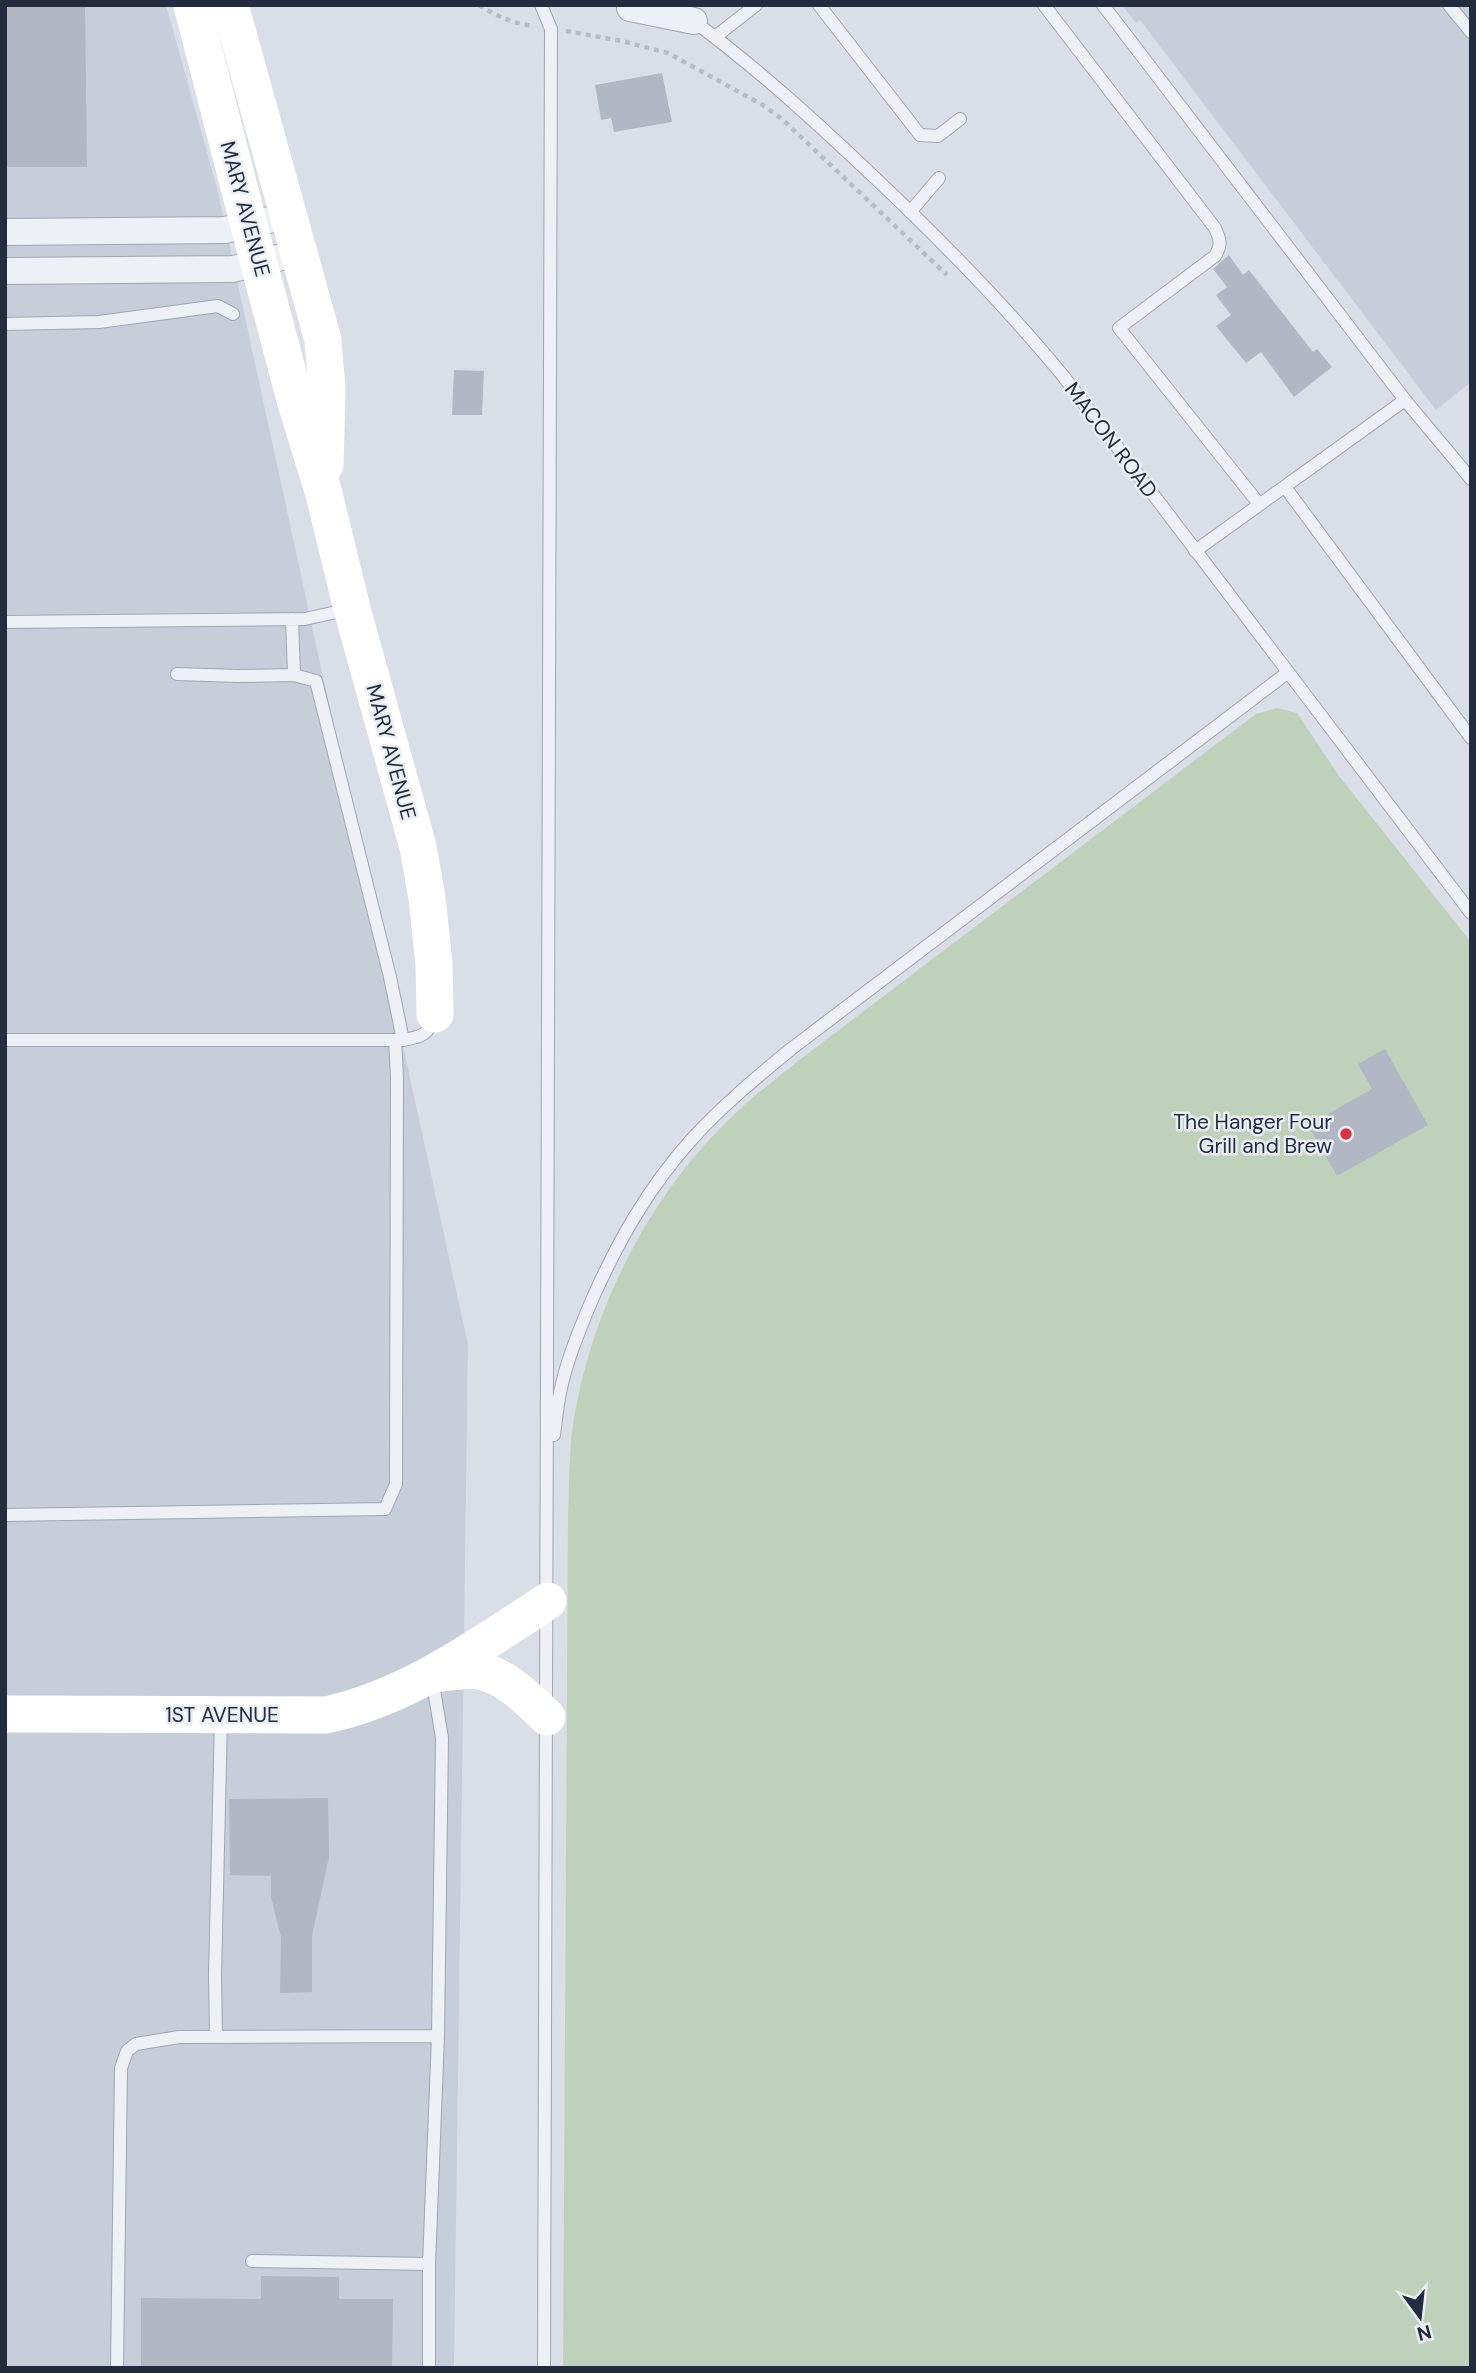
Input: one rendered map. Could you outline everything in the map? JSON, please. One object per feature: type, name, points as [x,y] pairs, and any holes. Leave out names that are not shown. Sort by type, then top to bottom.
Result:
[{"type":"street","name":"MARY AVENUE","points":[[192,5],[296,403],[324,494],[352,609],[418,847],[434,964],[435,1014]]},
{"type":"street","name":"MARY AVENUE","points":[[230,5],[323,340],[327,390],[324,494]]},
{"type":"street","name":"MACON ROAD","points":[[626,15],[694,21]]},
{"type":"street","points":[[5,232],[225,230],[287,216]]},
{"type":"street","points":[[5,271],[233,269],[298,253]]},
{"type":"street","name":"1ST AVENUE","points":[[5,1714],[326,1715],[357,1709],[431,1674],[548,1601]]},
{"type":"street","name":"1ST AVENUE","points":[[431,1674],[478,1671],[491,1675],[522,1693],[547,1717]]},
{"type":"lane","points":[[541,5],[551,29],[544,2368]]},
{"type":"lane","name":"MACON ROAD","points":[[671,5],[793,100],[1018,321],[1064,377],[1471,913]]},
{"type":"lane","points":[[715,37],[756,5]]},
{"type":"lane","points":[[819,5],[920,135],[938,136],[960,119]]},
{"type":"lane","points":[[1044,5],[1215,228],[1220,239],[1220,249],[1215,256],[1119,328],[1259,504]]},
{"type":"lane","points":[[1103,5],[1405,400],[1471,479]]},
{"type":"lane","points":[[1449,5],[1471,32]]},
{"type":"lane","points":[[910,212],[939,178]]},
{"type":"lane","points":[[5,324],[99,322],[218,306],[233,314]]},
{"type":"lane","points":[[1195,551],[1405,400]]},
{"type":"lane","points":[[1285,487],[1471,738]]},
{"type":"lane","points":[[5,622],[305,619],[352,609]]},
{"type":"lane","points":[[292,619],[294,675]]},
{"type":"lane","points":[[548,1487],[560,1392],[577,1335],[625,1230],[658,1181],[693,1139],[735,1095],[791,1049],[1287,673]]},
{"type":"lane","points":[[5,1515],[385,1509],[396,1484],[399,1040],[390,977],[316,681],[294,675],[177,674]]},
{"type":"lane","points":[[5,1040],[399,1040],[419,1037],[431,1028],[435,1014]]},
{"type":"lane","points":[[429,2368],[429,2264],[438,2036],[442,1738],[431,1674]]},
{"type":"lane","points":[[216,2037],[220,1715]]},
{"type":"lane","points":[[117,2368],[121,2068],[127,2051],[136,2044],[178,2037],[438,2036]]},
{"type":"lane","points":[[252,2261],[429,2264]]},
{"type":"path","points":[[479,5],[506,20],[537,27]]},
{"type":"path","points":[[622,41],[626,15]]},
{"type":"path","points":[[580,33],[668,53],[761,103],[792,128],[949,278]]},
{"type":"shaded area","points":[[5,5],[166,5],[217,188],[468,1345],[454,2368],[5,2368]]},
{"type":"shaded area","points":[[1122,5],[1471,5],[1471,382],[1436,410],[1140,20],[1136,23]]},
{"type":"green space","points":[[1277,708],[1297,713],[1339,776],[1471,942],[1471,2368],[563,2368],[569,1468],[579,1394],[607,1303],[650,1218],[677,1179],[707,1142],[747,1103],[798,1061],[1256,714]]},
{"type":"building","points":[[5,5],[85,5],[87,167],[5,167]]},
{"type":"building","points":[[662,73],[672,122],[614,132],[611,118],[601,120],[595,85]]},
{"type":"building","points":[[1229,255],[1243,275],[1249,270],[1313,352],[1317,349],[1332,367],[1294,397],[1261,352],[1246,363],[1216,326],[1231,315],[1216,295],[1227,287],[1213,269]]},
{"type":"building","points":[[454,370],[484,371],[482,415],[452,415]]},
{"type":"building","points":[[1385,1049],[1428,1125],[1337,1176],[1308,1125],[1372,1089],[1358,1064]]},
{"type":"building","points":[[328,1798],[329,1857],[312,1936],[312,1992],[280,1993],[281,1937],[271,1897],[271,1876],[230,1875],[229,1799]]},
{"type":"building","points":[[261,2276],[339,2277],[339,2299],[393,2299],[392,2368],[141,2368],[141,2298],[261,2299]]},
{"type":"place","name":"The Hanger Four Grill and Brew","points":[[1346,1134]]}]
